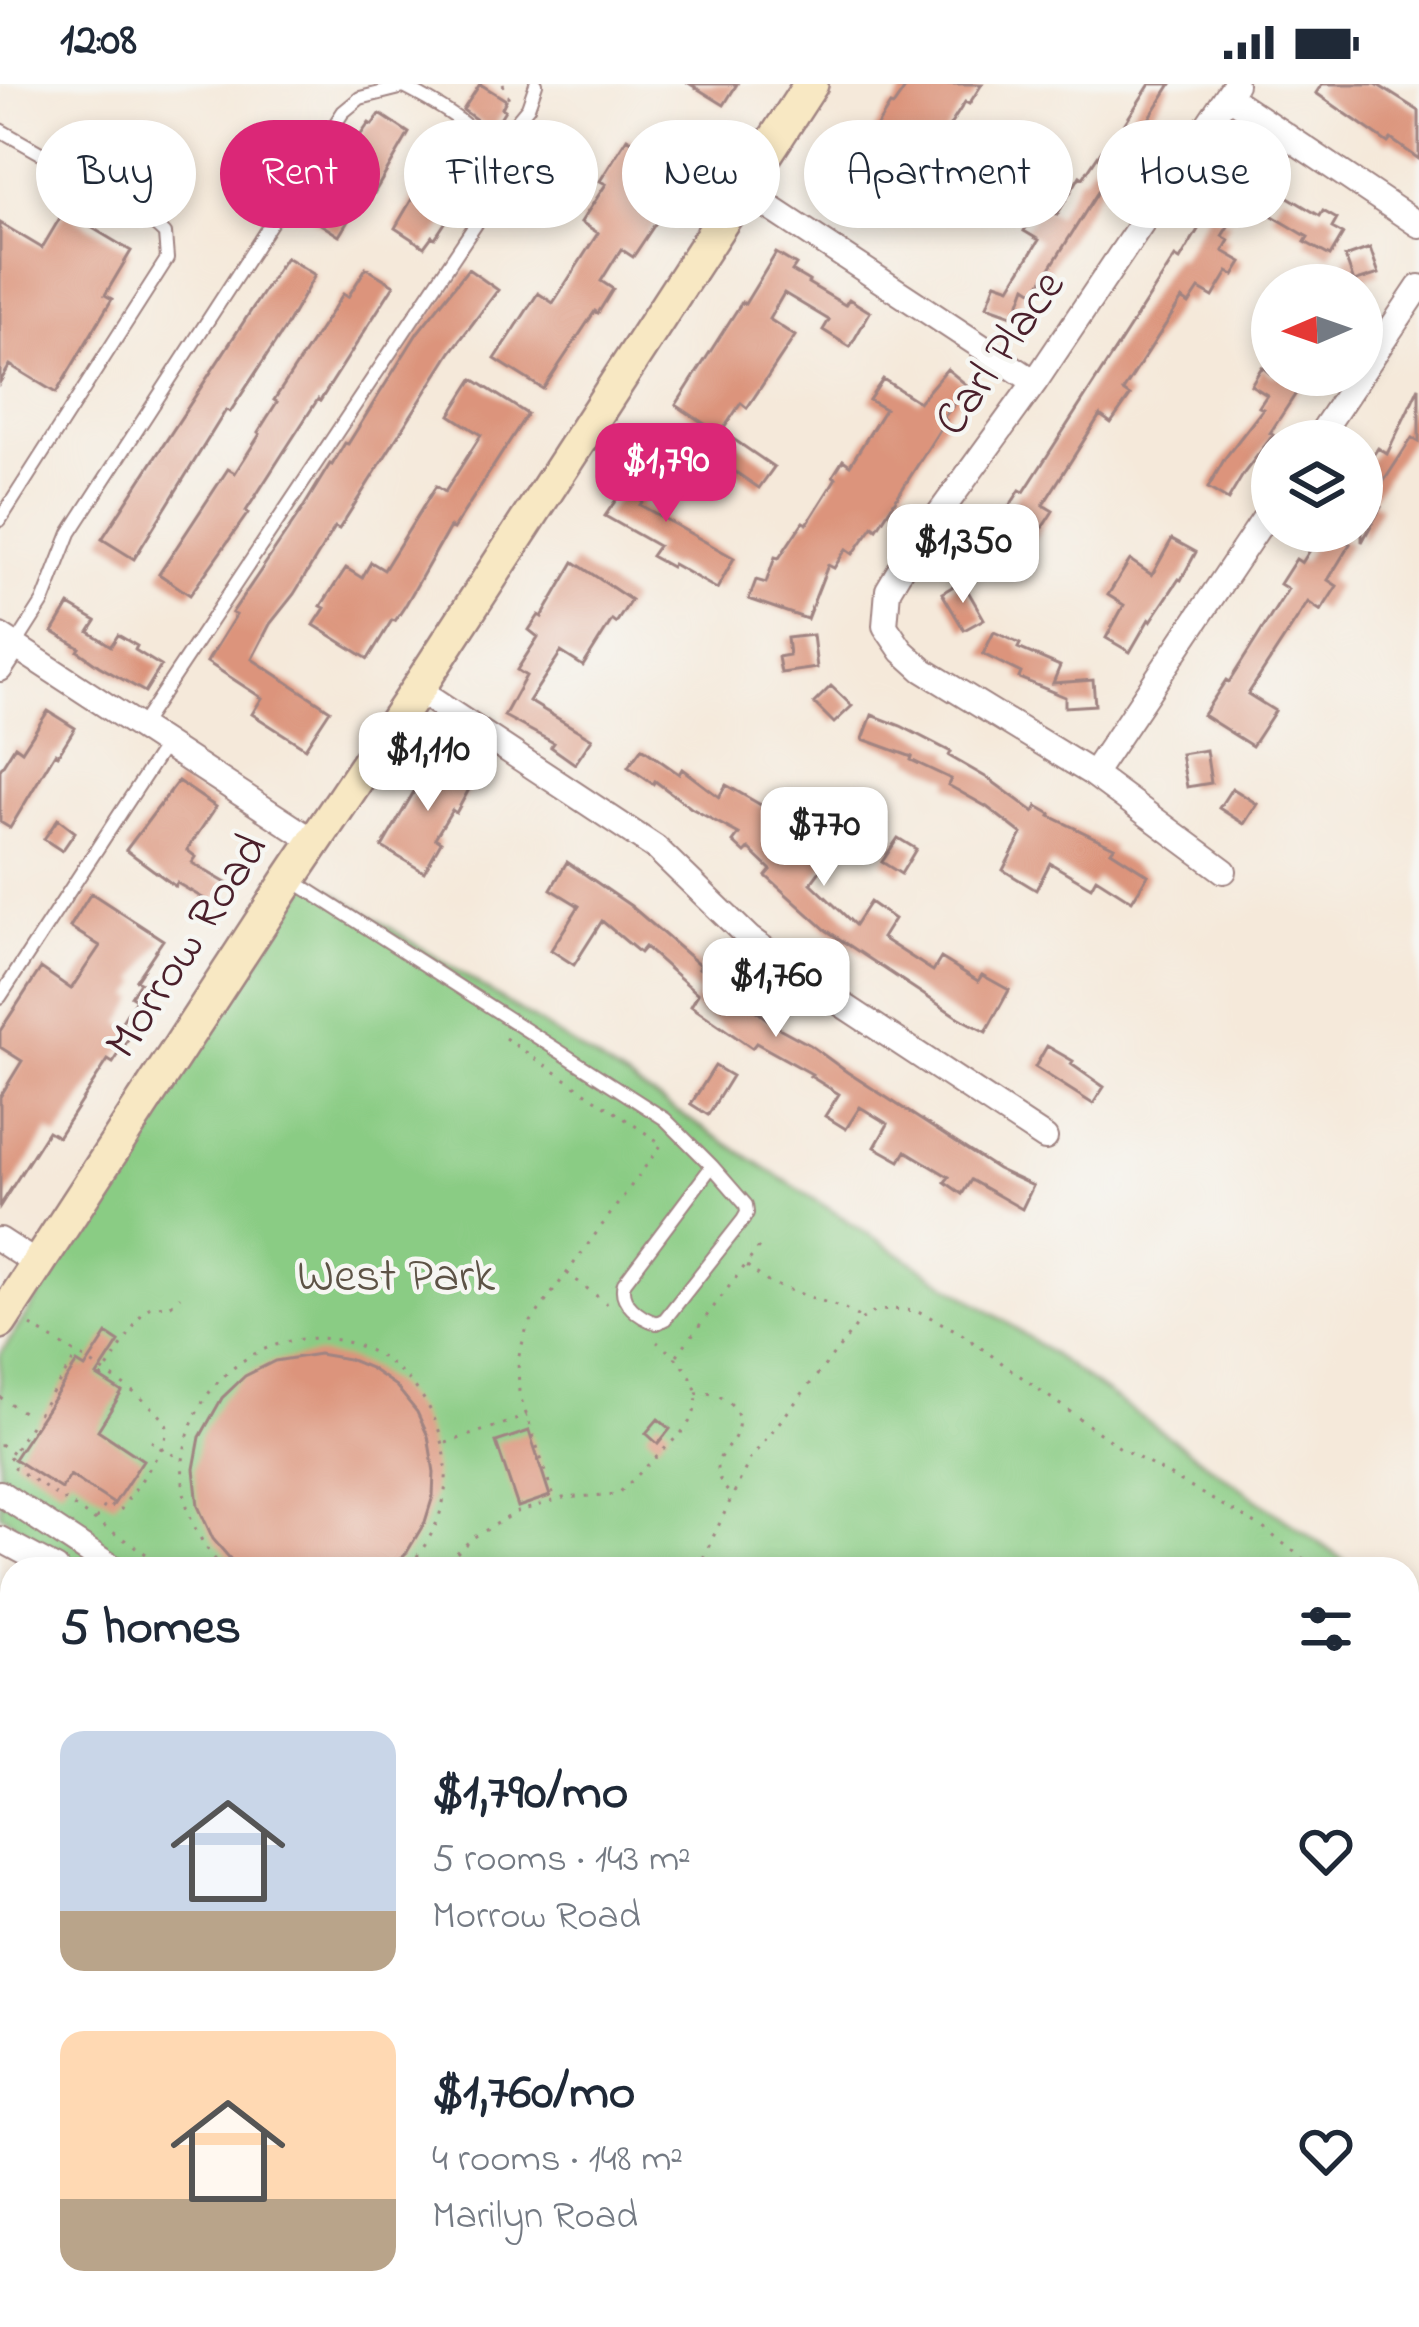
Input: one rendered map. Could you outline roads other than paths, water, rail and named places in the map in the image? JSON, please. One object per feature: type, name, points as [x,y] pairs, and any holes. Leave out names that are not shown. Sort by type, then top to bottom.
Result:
[{"type":"street","name":"Morrow Road","points":[[780,131],[811,84]]},
{"type":"street","points":[[1231,90],[1419,224]]},
{"type":"street","name":"Carl Place","points":[[1224,871],[1093,774],[923,670],[885,626],[888,590],[907,558],[1035,382],[1231,90]]},
{"type":"street","points":[[780,214],[1035,382]]},
{"type":"street","name":"Morrow Road","points":[[15,1323],[37,1264],[717,228]]},
{"type":"street","points":[[1383,341],[1419,287]]},
{"type":"street","points":[[1093,774],[1251,538]]},
{"type":"street","points":[[0,669],[7,641],[315,842]]},
{"type":"street","points":[[417,690],[656,848],[750,939],[1045,1138]]},
{"type":"street","points":[[0,1240],[37,1264]]},
{"type":"street","points":[[0,1493],[97,1557]]},
{"type":"street","points":[[0,1539],[34,1557]]},
{"type":"lane","points":[[517,120],[536,84]]},
{"type":"lane","points":[[7,641],[43,602],[70,533],[343,112],[360,98],[404,87],[457,120]]},
{"type":"lane","points":[[0,130],[136,207],[165,234],[167,259],[0,520]]},
{"type":"lane","points":[[139,728],[473,228]]},
{"type":"lane","points":[[0,997],[165,745]]},
{"type":"lane","points":[[290,878],[665,1119],[712,1166],[746,1205],[747,1213],[665,1319],[648,1320],[625,1301],[624,1282],[712,1166]]},
{"type":"park label","name":"West Park","points":[[396,1278]]}]
